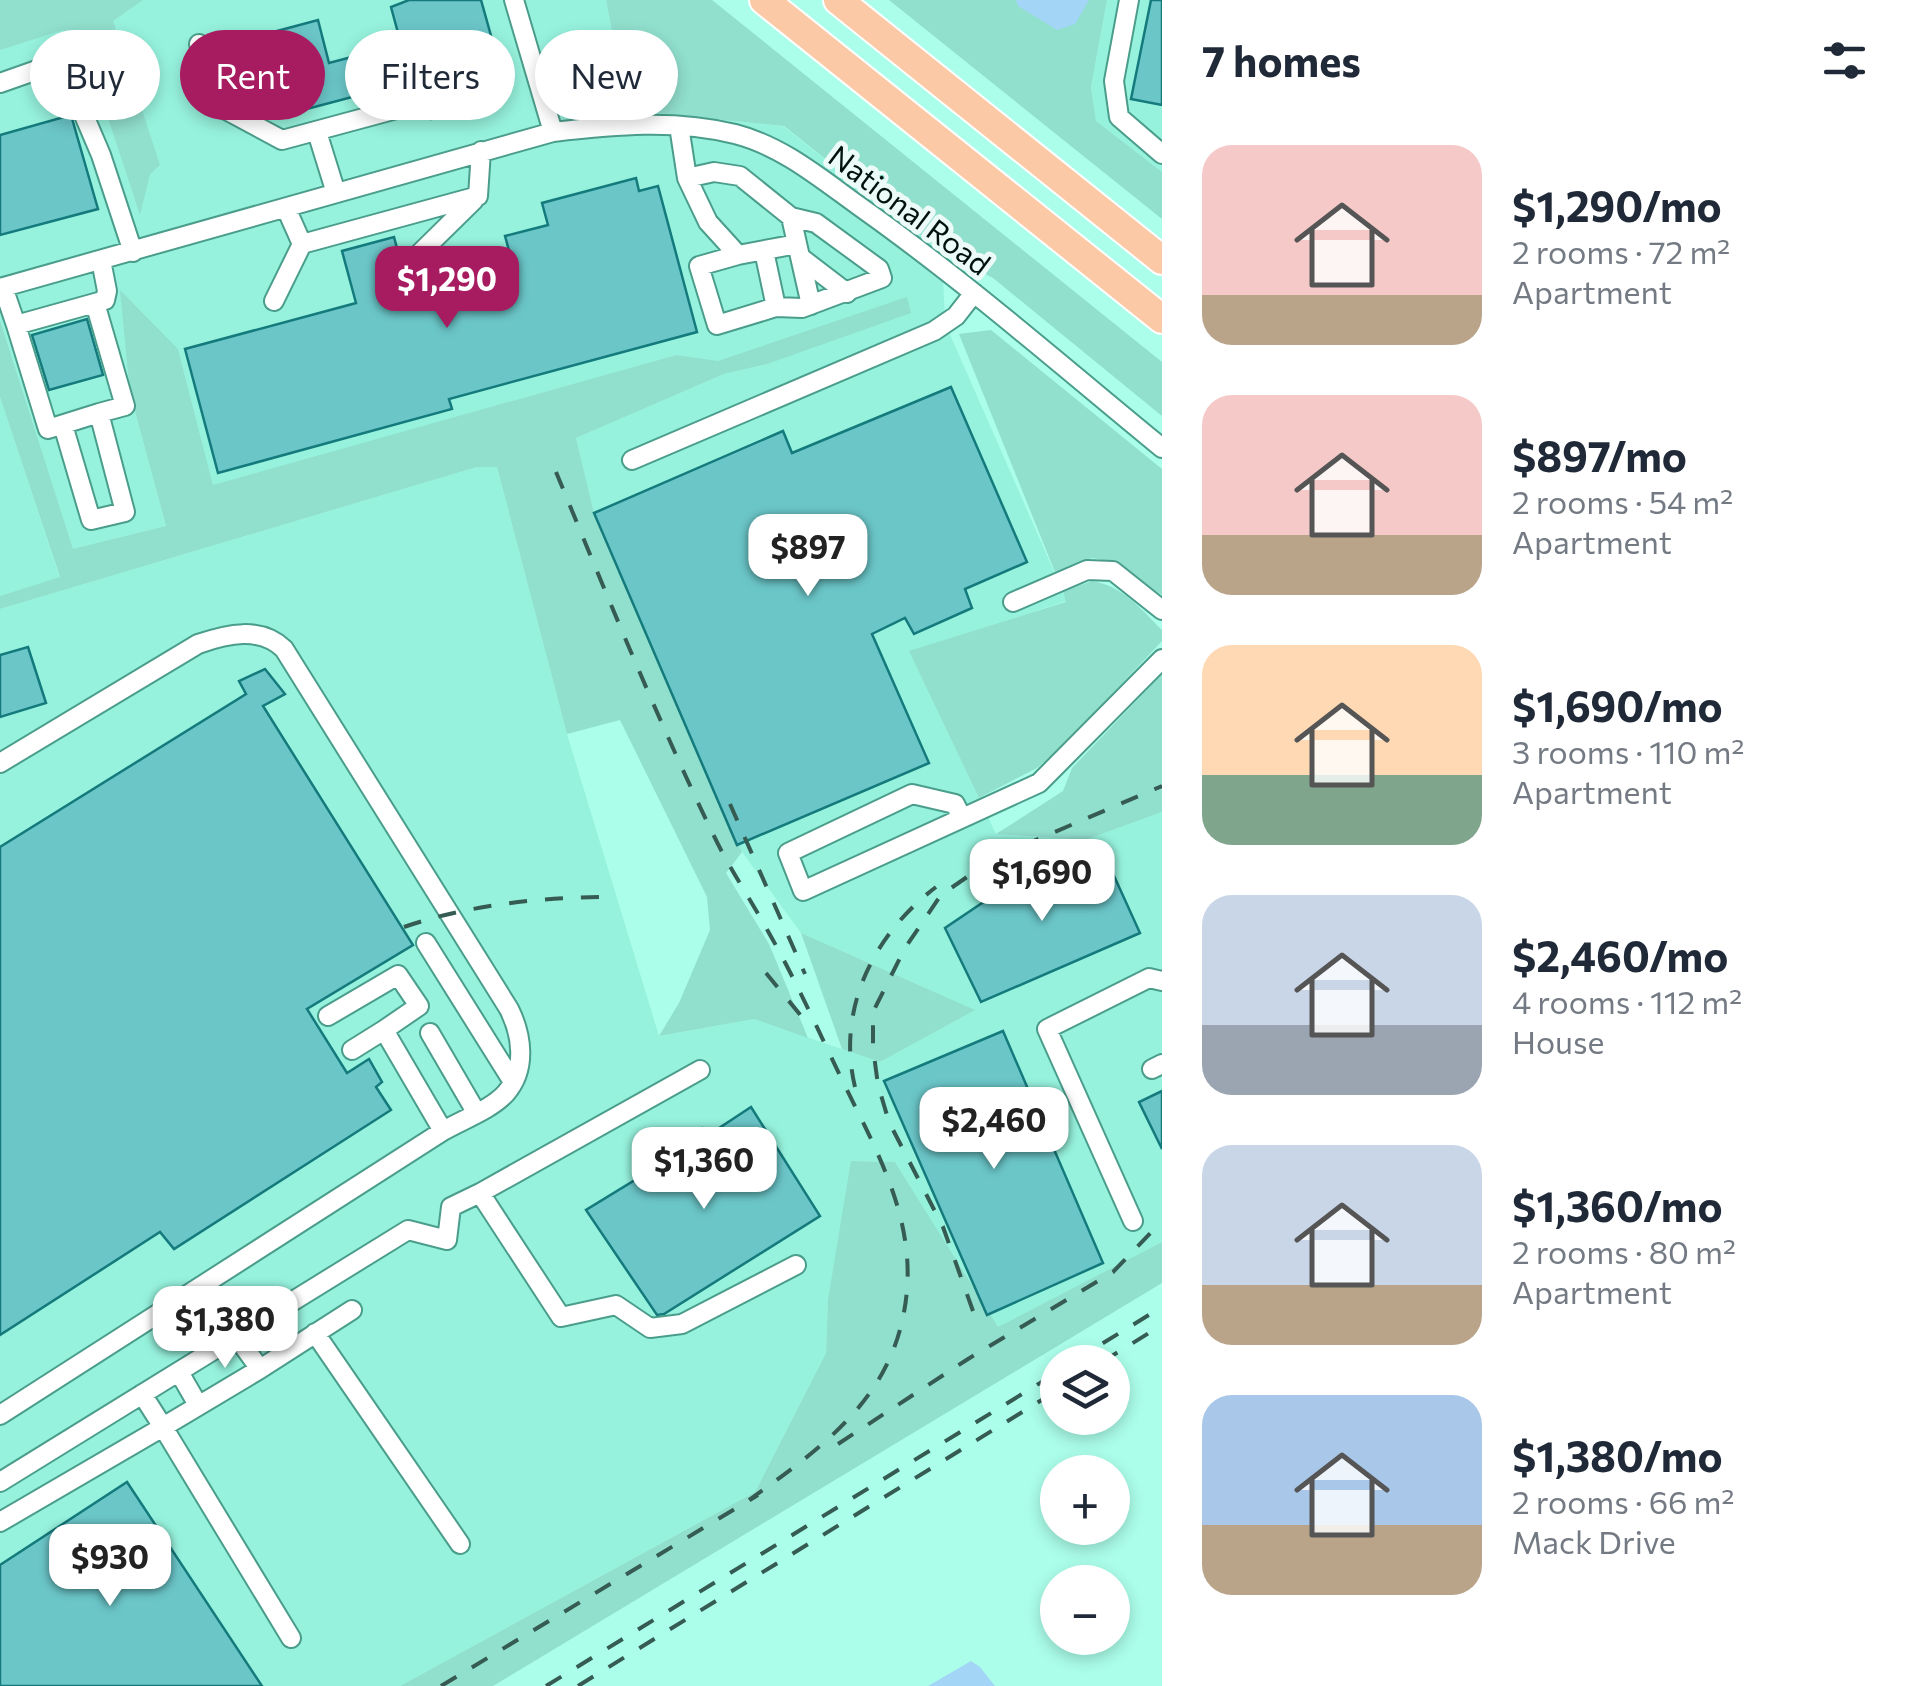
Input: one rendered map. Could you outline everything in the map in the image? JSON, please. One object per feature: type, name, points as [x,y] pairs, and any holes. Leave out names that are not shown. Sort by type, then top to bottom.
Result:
[{"type":"highway","points":[[764,0],[1162,319]]},
{"type":"highway","points":[[838,0],[1162,260]]},
{"type":"street","points":[[514,0],[553,132]]},
{"type":"street","points":[[1129,0],[1114,81],[1119,118],[1162,154]]},
{"type":"street","points":[[0,83],[37,70],[66,73],[101,155],[133,252]]},
{"type":"street","points":[[245,120],[282,140],[358,120]]},
{"type":"street","name":"National Road","points":[[2,287],[553,132],[617,124],[680,126],[734,134],[774,148],[923,251],[1162,448]]},
{"type":"street","points":[[680,126],[687,178],[708,222],[738,255]]},
{"type":"street","points":[[316,132],[336,193]]},
{"type":"street","points":[[416,257],[478,196],[481,151]]},
{"type":"street","points":[[687,178],[714,172],[740,176],[791,217],[816,222],[882,272],[880,280],[847,293],[802,308],[776,306],[716,324],[699,266],[738,255],[798,250],[847,293]]},
{"type":"street","points":[[274,301],[302,244],[478,196]]},
{"type":"street","points":[[286,208],[302,244]]},
{"type":"street","points":[[791,217],[810,305]]},
{"type":"street","points":[[764,251],[776,306]]},
{"type":"street","points":[[16,325],[105,300],[108,291],[101,260]]},
{"type":"street","points":[[2,287],[48,430],[125,406],[96,303]]},
{"type":"street","points":[[632,460],[934,331],[956,316],[974,293]]},
{"type":"street","points":[[63,425],[91,520],[126,512],[99,414]]},
{"type":"street","points":[[1014,602],[1087,570],[1113,571],[1162,610]]},
{"type":"street","points":[[0,763],[198,644],[220,636],[250,633],[275,640],[509,1008],[518,1026],[521,1046],[513,1082],[504,1096],[0,1415]]},
{"type":"street","points":[[962,818],[955,804],[912,794],[788,853],[802,891],[1029,788],[1053,772],[1162,659]]},
{"type":"street","points":[[426,943],[513,1082]]},
{"type":"street","points":[[328,1016],[398,975],[419,1006],[352,1050]]},
{"type":"street","points":[[1133,1221],[1047,1028],[1149,978],[1162,980]]},
{"type":"street","points":[[384,1030],[444,1131]]},
{"type":"street","points":[[430,1033],[476,1112]]},
{"type":"street","points":[[0,1482],[408,1230],[447,1240],[452,1207],[700,1070]]},
{"type":"street","points":[[480,1193],[561,1316],[616,1305],[650,1328],[682,1324],[796,1265]]},
{"type":"street","points":[[0,1522],[260,1369],[352,1310]]},
{"type":"street","points":[[315,1334],[460,1544]]},
{"type":"street","points":[[236,1336],[260,1369]]},
{"type":"street","points":[[178,1372],[198,1405]]},
{"type":"street","points":[[142,1394],[291,1638]]},
{"type":"shaded area","points":[[0,0],[606,0],[612,30],[535,30],[535,120],[678,120],[678,115],[783,126],[942,252],[945,323],[1067,601],[910,652],[996,834],[1085,840],[1162,812],[1162,1242],[998,1328],[895,1162],[852,1161],[828,1299],[826,1353],[755,1492],[400,1686],[0,1686],[0,609],[477,467],[497,467],[567,734],[659,1036],[754,1019],[880,1062],[974,1010],[801,933],[742,852],[594,513],[576,438],[724,374],[767,364],[906,298],[718,362],[676,355],[213,486],[178,349],[130,393],[166,526],[73,550],[0,320]]},
{"type":"shaded area","points":[[0,0],[143,0],[113,21],[116,30],[30,30],[30,40],[0,50]]},
{"type":"shaded area","points":[[606,0],[712,0],[1162,362],[1162,416],[993,278],[942,252],[784,126],[678,115],[678,30],[612,30]]},
{"type":"shaded area","points":[[889,0],[1107,0],[1091,87],[1096,121],[1162,172],[1162,219]]},
{"type":"shaded area","points":[[1016,0],[1089,0],[1075,24],[1057,30],[1018,6]]},
{"type":"shaded area","points":[[1107,0],[1162,0],[1162,172],[1096,121],[1091,87]]},
{"type":"shaded area","points":[[109,120],[145,120],[160,165],[150,174],[140,215]]},
{"type":"shaded area","points":[[120,290],[178,349],[213,485],[676,355],[718,361],[907,297],[911,313],[767,364],[724,374],[576,438],[594,513],[742,852],[726,873],[769,944],[808,1038],[754,1019],[659,1036],[679,1003],[710,930],[707,897],[620,720],[567,734],[497,467],[477,467],[0,609],[0,596],[60,577],[0,397],[0,320],[73,549],[166,526],[130,393]]},
{"type":"shaded area","points":[[991,330],[1162,469],[1162,595],[1108,561],[1092,558],[1055,572],[959,334]]},
{"type":"shaded area","points":[[0,397],[60,578],[0,596]]},
{"type":"shaded area","points":[[1092,581],[1130,599],[1162,630],[1162,641],[1064,745],[1037,768],[979,798],[909,651],[1066,602],[1063,591]]},
{"type":"shaded area","points":[[1162,674],[1162,812],[1085,840],[996,834],[1063,791],[1072,768]]},
{"type":"shaded area","points":[[801,933],[975,1010],[880,1062],[842,1049]]},
{"type":"shaded area","points":[[851,1161],[895,1162],[998,1327],[1162,1242],[1162,1283],[1059,1345],[1040,1345],[1040,1356],[493,1686],[400,1686],[755,1492],[826,1353],[828,1299]]},
{"type":"shaded area","points":[[971,1661],[995,1686],[928,1686]]},
{"type":"building","points":[[409,0],[481,0],[489,30],[397,30],[391,7]]},
{"type":"building","points":[[1151,0],[1162,0],[1162,105],[1131,99]]},
{"type":"building","points":[[318,20],[321,30],[281,30]]},
{"type":"building","points":[[325,47],[329,63],[345,59],[345,99],[325,104]]},
{"type":"building","points":[[53,120],[72,120],[98,209],[0,235],[0,135]]},
{"type":"building","points":[[636,178],[639,191],[658,186],[697,332],[449,399],[452,409],[218,473],[185,349],[356,303],[342,251],[394,237],[412,304],[516,276],[505,236],[548,225],[542,203]]},
{"type":"building","points":[[87,319],[103,375],[49,390],[32,335]]},
{"type":"building","points":[[951,387],[1027,562],[965,589],[972,608],[914,634],[905,618],[872,634],[929,763],[737,845],[594,513],[783,431],[792,453]]},
{"type":"building","points":[[28,647],[46,703],[0,717],[0,655]]},
{"type":"building","points":[[265,669],[285,694],[263,706],[413,945],[307,1009],[347,1073],[369,1059],[382,1082],[376,1087],[391,1110],[174,1249],[160,1232],[0,1335],[0,847],[246,694],[239,681]]},
{"type":"building","points":[[1100,845],[1140,933],[981,1002],[945,928],[1019,878]]},
{"type":"building","points":[[1003,1031],[1103,1263],[987,1315],[884,1081]]},
{"type":"building","points":[[1162,1091],[1162,1149],[1139,1102]]},
{"type":"building","points":[[751,1107],[820,1216],[657,1315],[586,1210],[697,1142],[691,1133],[702,1128],[707,1136]]},
{"type":"building","points":[[127,1482],[262,1686],[0,1686],[0,1565]]},
{"type":"railway","points":[[556,472],[692,790],[790,972],[870,1138],[891,1186],[905,1237],[907,1290],[901,1327],[874,1387],[831,1436],[749,1500]]},
{"type":"railway","points":[[1022,846],[1162,786]]},
{"type":"railway","points":[[730,804],[805,974]]},
{"type":"railway","points":[[973,1311],[943,1227],[889,1122],[878,1085],[873,1012],[905,948],[941,895],[1031,842]]},
{"type":"railway","points":[[855,1087],[851,1029],[865,975],[895,927],[936,887]]},
{"type":"railway","points":[[404,927],[505,904],[609,897]]},
{"type":"railway","points":[[766,973],[802,1017]]},
{"type":"railway","points":[[838,1444],[968,1359],[1113,1272],[1162,1221]]},
{"type":"railway","points":[[1100,1345],[1162,1307]]},
{"type":"railway","points":[[1130,1345],[1162,1325]]},
{"type":"railway","points":[[546,1686],[1040,1383]]},
{"type":"railway","points":[[578,1686],[1040,1401]]},
{"type":"railway","points":[[441,1686],[758,1495]]}]
